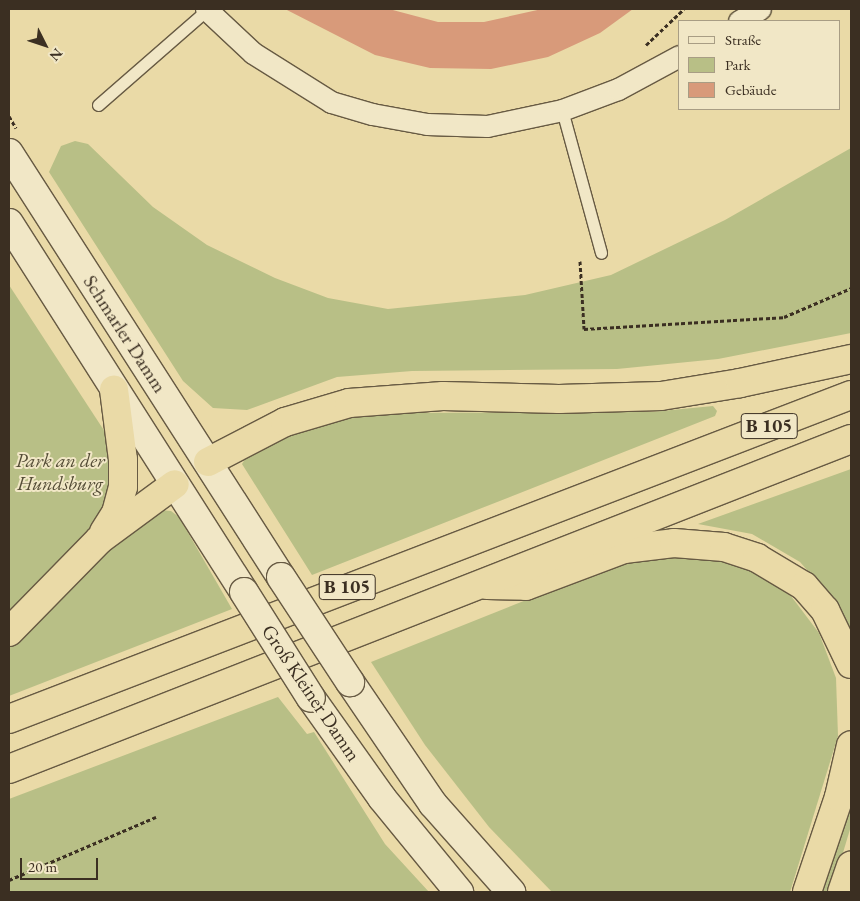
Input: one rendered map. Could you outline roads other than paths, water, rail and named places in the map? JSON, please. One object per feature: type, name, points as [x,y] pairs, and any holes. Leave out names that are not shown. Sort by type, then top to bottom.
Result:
[{"type":"highway","points":[[208,462],[285,422],[349,403],[443,396],[559,399],[661,396],[740,383],[851,359]]},
{"type":"highway","points":[[99,540],[116,513],[123,487],[123,460],[114,390]]},
{"type":"highway","name":"B 105","points":[[9,719],[851,395]]},
{"type":"highway","name":"B 105","points":[[9,769],[473,585],[851,439]]},
{"type":"highway","points":[[9,632],[99,540],[176,484]]},
{"type":"highway","points":[[473,585],[526,586],[624,549],[674,543],[724,547],[757,558],[804,586],[825,610],[851,664]]},
{"type":"highway","points":[[808,892],[839,797],[851,745]]},
{"type":"highway","points":[[842,892],[851,866]]},
{"type":"street","points":[[207,9],[253,53],[294,81],[331,102],[372,114],[459,127],[522,120],[562,110],[618,89],[678,57]]},
{"type":"street","points":[[741,20],[760,9]]},
{"type":"street","name":"Schmarler Damm","points":[[9,153],[242,515]]},
{"type":"street","name":"Schmarler Damm","points":[[9,223],[114,390],[176,484]]},
{"type":"street","points":[[176,484],[208,462]]},
{"type":"street","points":[[176,484],[219,496],[242,515]]},
{"type":"street","name":"Groß Kleiner Damm","points":[[176,484],[312,698],[382,798],[459,892]]},
{"type":"street","name":"Groß Kleiner Damm","points":[[242,515],[350,682],[433,804],[511,892]]},
{"type":"lane","points":[[98,105],[207,9]]},
{"type":"lane","points":[[562,110],[601,253]]},
{"type":"park label","name":"Park an der Hundsburg","points":[[60,472]]}]
